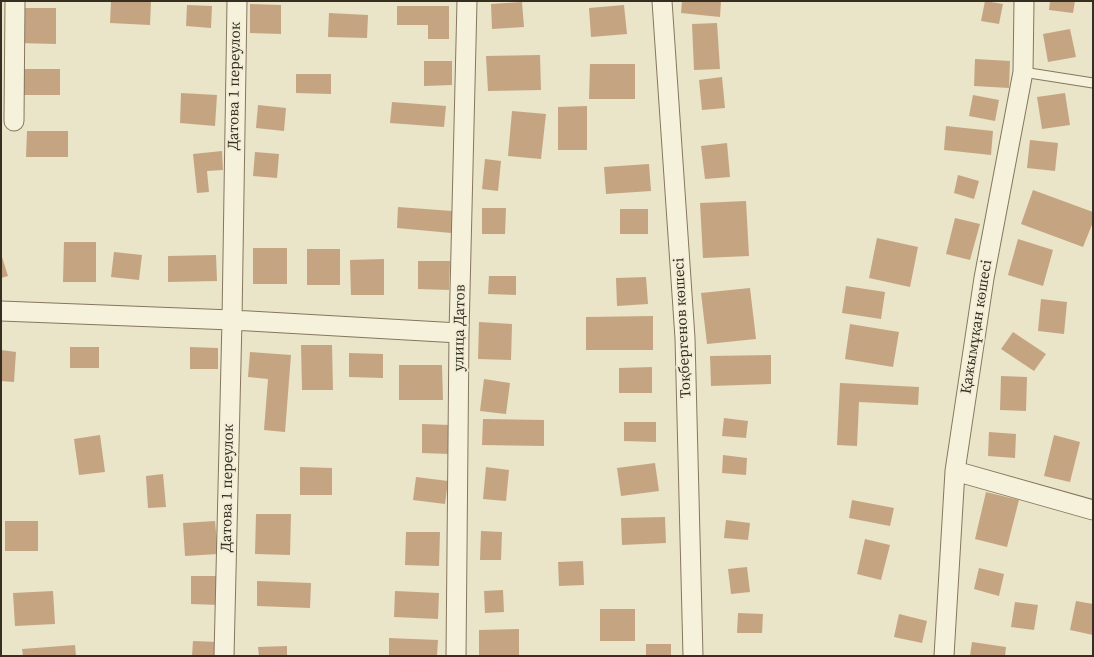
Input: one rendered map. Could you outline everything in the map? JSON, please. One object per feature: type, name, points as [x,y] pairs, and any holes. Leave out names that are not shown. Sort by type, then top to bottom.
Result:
[{"type":"street","points":[[14,121],[15,1]]},
{"type":"street","name":"Датова 1 переулок","points":[[224,656],[237,1]]},
{"type":"street","name":"улица Датов","points":[[456,656],[459,333],[467,1]]},
{"type":"street","name":"Тоқбергенов көшесі","points":[[662,1],[685,338],[693,656]]},
{"type":"street","name":"Қажымұқан көшесі","points":[[944,656],[955,471],[984,278],[1023,72],[1024,1]]},
{"type":"street","points":[[1,311],[232,320],[459,333]]},
{"type":"street","points":[[955,471],[1093,510]]},
{"type":"lane","points":[[1023,72],[1093,83]]},
{"type":"building","points":[[111,1],[151,1],[150,25],[110,23]]},
{"type":"building","points":[[682,1],[721,1],[720,17],[681,13]]},
{"type":"building","points":[[985,1],[1003,4],[999,24],[981,21]]},
{"type":"building","points":[[1050,1],[1075,1],[1073,13],[1049,10]]},
{"type":"building","points":[[522,2],[524,27],[492,29],[491,4]]},
{"type":"building","points":[[250,4],[281,5],[281,34],[250,33]]},
{"type":"building","points":[[187,5],[212,6],[211,28],[186,26]]},
{"type":"building","points":[[624,5],[627,34],[591,37],[589,8]]},
{"type":"building","points":[[397,6],[449,6],[449,39],[428,39],[428,25],[397,25]]},
{"type":"building","points":[[17,8],[56,8],[56,44],[17,43]]},
{"type":"building","points":[[329,13],[368,15],[367,38],[328,37]]},
{"type":"building","points":[[717,23],[720,69],[694,70],[692,24]]},
{"type":"building","points":[[1070,29],[1076,57],[1048,62],[1043,34]]},
{"type":"building","points":[[540,55],[541,90],[488,91],[486,56]]},
{"type":"building","points":[[975,59],[1010,61],[1009,88],[974,86]]},
{"type":"building","points":[[424,61],[452,61],[452,85],[424,86]]},
{"type":"building","points":[[590,64],[635,64],[635,99],[589,99]]},
{"type":"building","points":[[19,69],[60,69],[60,95],[19,95]]},
{"type":"building","points":[[296,74],[331,74],[331,94],[296,93]]},
{"type":"building","points":[[722,77],[725,108],[702,110],[699,80]]},
{"type":"building","points":[[181,93],[217,95],[215,126],[180,123]]},
{"type":"building","points":[[1065,93],[1070,125],[1042,129],[1037,97]]},
{"type":"building","points":[[973,95],[999,100],[995,121],[969,116]]},
{"type":"building","points":[[392,102],[446,106],[444,127],[390,123]]},
{"type":"building","points":[[258,105],[286,108],[284,131],[256,128]]},
{"type":"building","points":[[587,106],[587,150],[558,150],[558,107]]},
{"type":"building","points":[[512,111],[546,114],[541,159],[508,156]]},
{"type":"building","points":[[946,126],[993,131],[991,155],[944,150]]},
{"type":"building","points":[[27,131],[68,131],[68,157],[26,157]]},
{"type":"building","points":[[1030,140],[1058,143],[1055,171],[1027,168]]},
{"type":"building","points":[[727,143],[730,177],[705,179],[701,146]]},
{"type":"building","points":[[222,151],[223,170],[207,171],[209,192],[197,193],[193,154]]},
{"type":"building","points":[[255,152],[279,154],[277,178],[253,176]]},
{"type":"building","points":[[485,159],[501,161],[498,191],[482,189]]},
{"type":"building","points":[[649,164],[651,191],[606,194],[604,167]]},
{"type":"building","points":[[958,175],[979,181],[974,199],[954,193]]},
{"type":"building","points":[[1033,190],[1093,212],[1093,222],[1083,247],[1021,224]]},
{"type":"building","points":[[746,201],[749,256],[703,258],[700,203]]},
{"type":"building","points":[[398,207],[452,211],[451,233],[397,228]]},
{"type":"building","points":[[482,208],[506,208],[505,234],[482,234]]},
{"type":"building","points":[[620,209],[648,209],[648,234],[620,234]]},
{"type":"building","points":[[955,218],[980,224],[970,260],[946,254]]},
{"type":"building","points":[[877,238],[918,247],[910,287],[869,278]]},
{"type":"building","points":[[1018,239],[1053,250],[1043,286],[1008,275]]},
{"type":"building","points":[[64,242],[96,242],[96,282],[63,282]]},
{"type":"building","points":[[253,248],[287,248],[287,284],[253,284]]},
{"type":"building","points":[[307,249],[340,249],[340,285],[307,285]]},
{"type":"building","points":[[114,252],[142,255],[139,280],[111,277]]},
{"type":"building","points":[[1,254],[8,276],[1,278]]},
{"type":"building","points":[[216,255],[217,281],[168,282],[168,256]]},
{"type":"building","points":[[384,259],[384,295],[351,295],[350,260]]},
{"type":"building","points":[[418,261],[450,261],[449,290],[418,289]]},
{"type":"building","points":[[489,276],[516,276],[516,295],[488,294]]},
{"type":"building","points":[[646,277],[648,304],[617,306],[616,278]]},
{"type":"building","points":[[846,286],[885,292],[881,319],[842,313]]},
{"type":"building","points":[[750,288],[756,339],[707,344],[701,293]]},
{"type":"building","points":[[1041,299],[1067,302],[1064,334],[1038,331]]},
{"type":"building","points":[[653,316],[653,350],[586,350],[586,317]]},
{"type":"building","points":[[479,322],[512,324],[511,360],[478,359]]},
{"type":"building","points":[[850,324],[899,332],[893,367],[845,359]]},
{"type":"building","points":[[1013,332],[1046,354],[1034,371],[1001,349]]},
{"type":"building","points":[[301,345],[332,345],[333,390],[302,390]]},
{"type":"building","points":[[70,347],[99,347],[99,368],[70,368]]},
{"type":"building","points":[[190,347],[218,348],[218,369],[190,369]]},
{"type":"building","points":[[1,350],[16,352],[14,382],[1,381]]},
{"type":"building","points":[[250,352],[291,355],[285,432],[264,430],[268,379],[248,377]]},
{"type":"building","points":[[349,353],[383,354],[383,378],[349,377]]},
{"type":"building","points":[[771,355],[771,384],[711,386],[710,356]]},
{"type":"building","points":[[399,365],[442,365],[443,400],[399,400]]},
{"type":"building","points":[[652,367],[652,393],[619,393],[619,368]]},
{"type":"building","points":[[1001,376],[1027,377],[1026,411],[1000,410]]},
{"type":"building","points":[[484,379],[510,383],[506,414],[480,411]]},
{"type":"building","points":[[840,383],[919,387],[918,405],[859,402],[857,446],[837,445]]},
{"type":"building","points":[[724,418],[748,421],[746,438],[722,436]]},
{"type":"building","points":[[483,419],[544,420],[544,446],[482,445]]},
{"type":"building","points":[[624,422],[656,422],[656,442],[624,441]]},
{"type":"building","points":[[422,424],[450,425],[449,454],[422,453]]},
{"type":"building","points":[[989,432],[1016,434],[1015,458],[988,456]]},
{"type":"building","points":[[100,435],[105,472],[79,475],[74,439]]},
{"type":"building","points":[[1054,435],[1080,442],[1070,482],[1044,476]]},
{"type":"building","points":[[723,455],[747,458],[746,475],[722,473]]},
{"type":"building","points":[[655,463],[659,491],[621,496],[617,468]]},
{"type":"building","points":[[300,467],[332,468],[332,495],[300,495]]},
{"type":"building","points":[[486,467],[509,470],[506,501],[483,499]]},
{"type":"building","points":[[163,474],[166,507],[148,508],[146,476]]},
{"type":"building","points":[[416,477],[448,481],[445,504],[413,500]]},
{"type":"building","points":[[986,492],[1019,500],[1007,547],[975,539]]},
{"type":"building","points":[[852,500],[894,508],[890,526],[849,518]]},
{"type":"building","points":[[256,514],[291,514],[290,555],[255,554]]},
{"type":"building","points":[[665,517],[666,543],[622,545],[621,518]]},
{"type":"building","points":[[726,520],[750,523],[748,540],[724,538]]},
{"type":"building","points":[[5,521],[38,521],[38,551],[5,551]]},
{"type":"building","points":[[215,521],[218,554],[185,556],[183,523]]},
{"type":"building","points":[[481,531],[502,532],[501,560],[480,560]]},
{"type":"building","points":[[406,532],[440,532],[439,566],[405,565]]},
{"type":"building","points":[[865,539],[890,545],[881,580],[857,574]]},
{"type":"building","points":[[583,561],[584,585],[559,586],[558,562]]},
{"type":"building","points":[[747,567],[750,592],[731,594],[728,569]]},
{"type":"building","points":[[979,568],[1004,574],[999,596],[974,589]]},
{"type":"building","points":[[191,576],[219,576],[219,605],[191,604]]},
{"type":"building","points":[[257,581],[311,583],[310,608],[257,606]]},
{"type":"building","points":[[503,590],[504,612],[485,613],[484,591]]},
{"type":"building","points":[[53,591],[55,624],[15,626],[13,593]]},
{"type":"building","points":[[395,591],[439,593],[438,619],[394,617]]},
{"type":"building","points":[[1076,601],[1093,604],[1093,635],[1070,630]]},
{"type":"building","points":[[1015,602],[1038,605],[1034,630],[1011,627]]},
{"type":"building","points":[[600,609],[635,609],[635,641],[600,641]]},
{"type":"building","points":[[738,613],[763,614],[762,633],[737,633]]},
{"type":"building","points":[[899,614],[927,621],[922,643],[894,637]]},
{"type":"building","points":[[519,629],[519,656],[479,656],[479,630]]},
{"type":"building","points":[[389,638],[438,640],[437,656],[389,656]]},
{"type":"building","points":[[193,641],[219,642],[218,656],[192,656]]},
{"type":"building","points":[[972,642],[1006,647],[1005,656],[970,656]]},
{"type":"building","points":[[646,644],[671,644],[671,656],[646,656]]},
{"type":"building","points":[[75,645],[76,656],[23,656],[22,649]]},
{"type":"building","points":[[287,646],[287,656],[259,656],[258,647]]}]
